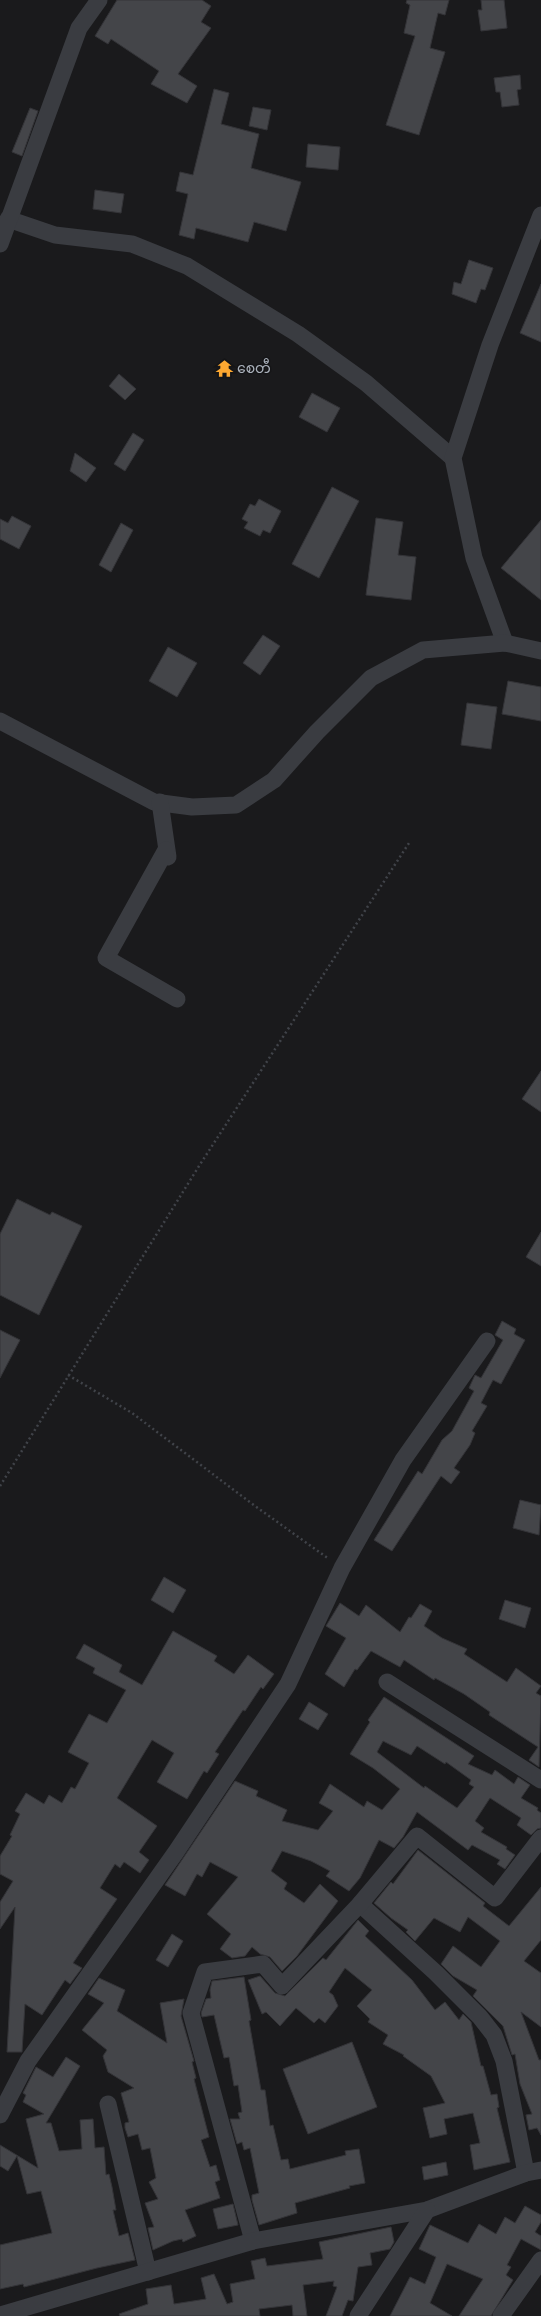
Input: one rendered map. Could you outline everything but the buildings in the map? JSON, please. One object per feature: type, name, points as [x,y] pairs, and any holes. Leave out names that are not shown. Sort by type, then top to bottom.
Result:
[{"type":"street","points":[[0,244],[79,28],[99,0]]},
{"type":"street","points":[[506,643],[474,558],[453,458],[464,420],[490,345],[541,215]]},
{"type":"street","points":[[8,219],[55,235],[132,244],[187,266],[298,334],[366,383],[453,458]]},
{"type":"street","points":[[0,721],[154,802],[192,807],[236,804],[274,780],[317,732],[370,678],[423,650],[506,643],[541,651]]},
{"type":"street","points":[[160,802],[167,853],[106,958],[177,1000]]},
{"type":"street","points":[[0,2115],[28,2061],[176,1852],[288,1684],[342,1568],[403,1460],[487,1342]]},
{"type":"street","points":[[387,1682],[541,1780]]},
{"type":"street","points":[[253,2241],[191,2013],[205,1972],[263,1964],[282,1986],[360,1904],[417,1836],[495,1898],[541,1838]]},
{"type":"street","points":[[0,2315],[253,2241],[427,2210],[534,2171],[504,2061],[494,2035],[480,2017],[446,1983],[360,1904]]},
{"type":"street","points":[[108,2104],[148,2272]]},
{"type":"street","points":[[358,2316],[427,2210]]},
{"type":"street","points":[[501,2316],[541,2260]]},
{"type":"path","points":[[0,1486],[199,1166],[409,843]]},
{"type":"path","points":[[68,1375],[132,1413],[255,1506],[342,1568]]},
{"type":"place","name":"စေတီ","points":[[224,368]]}]
